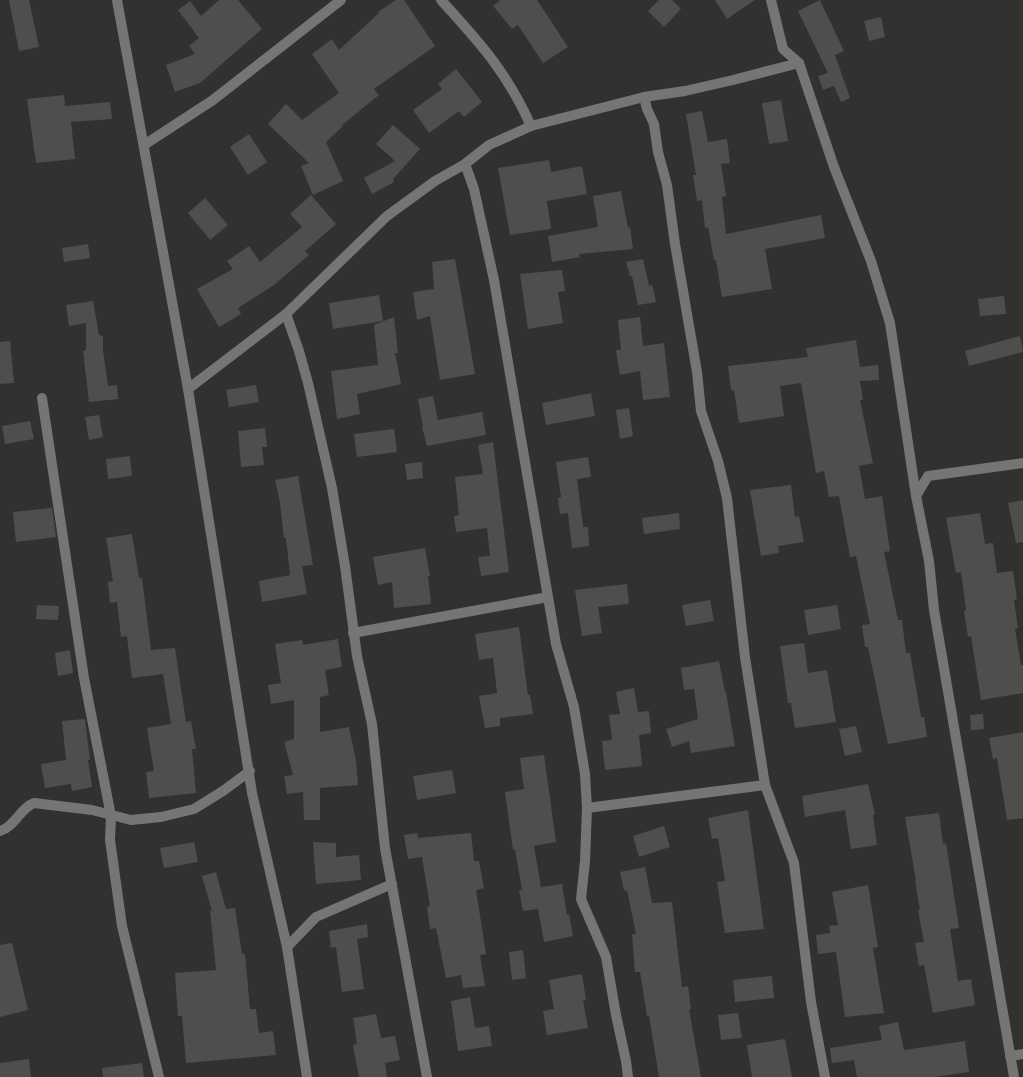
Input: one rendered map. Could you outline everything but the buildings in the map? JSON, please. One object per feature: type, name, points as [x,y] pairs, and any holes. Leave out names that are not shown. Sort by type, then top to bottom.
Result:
[{"type":"street","points":[[117,0],[188,389],[250,771],[252,793],[287,947],[307,1077]]},
{"type":"street","points":[[144,145],[213,100],[341,0]]},
{"type":"street","points":[[441,0],[494,60],[519,100],[531,126]]},
{"type":"street","points":[[771,0],[783,49],[799,63],[834,167],[871,261],[890,323],[916,496],[929,561],[934,610],[1014,1077]]},
{"type":"street","points":[[188,389],[286,314],[387,216],[435,181],[465,164],[489,145],[531,126],[644,96],[685,91],[799,63]]},
{"type":"street","points":[[644,96],[647,110],[654,124],[658,152],[667,185],[675,244],[697,372],[701,411],[718,461],[727,498],[745,658],[765,784],[794,863],[811,1002],[825,1077]]},
{"type":"street","points":[[465,164],[474,189],[494,280],[556,644],[574,707],[585,774],[587,808],[585,861],[581,899],[606,957],[628,1077]]},
{"type":"street","points":[[286,314],[308,383],[332,488],[346,566],[353,633],[372,724],[385,848],[427,1077]]},
{"type":"street","points":[[42,398],[84,678],[111,816],[110,840],[122,926],[159,1077]]},
{"type":"street","points":[[916,496],[928,476],[1023,463]]},
{"type":"street","points":[[353,633],[548,597]]},
{"type":"street","points":[[0,831],[12,824],[26,806],[34,802],[92,810],[131,820],[161,817],[194,809],[223,792],[250,771]]},
{"type":"street","points":[[587,808],[765,784]]},
{"type":"street","points":[[287,947],[316,917],[392,884]]},
{"type":"street","points":[[1010,1056],[1023,1054]]}]
